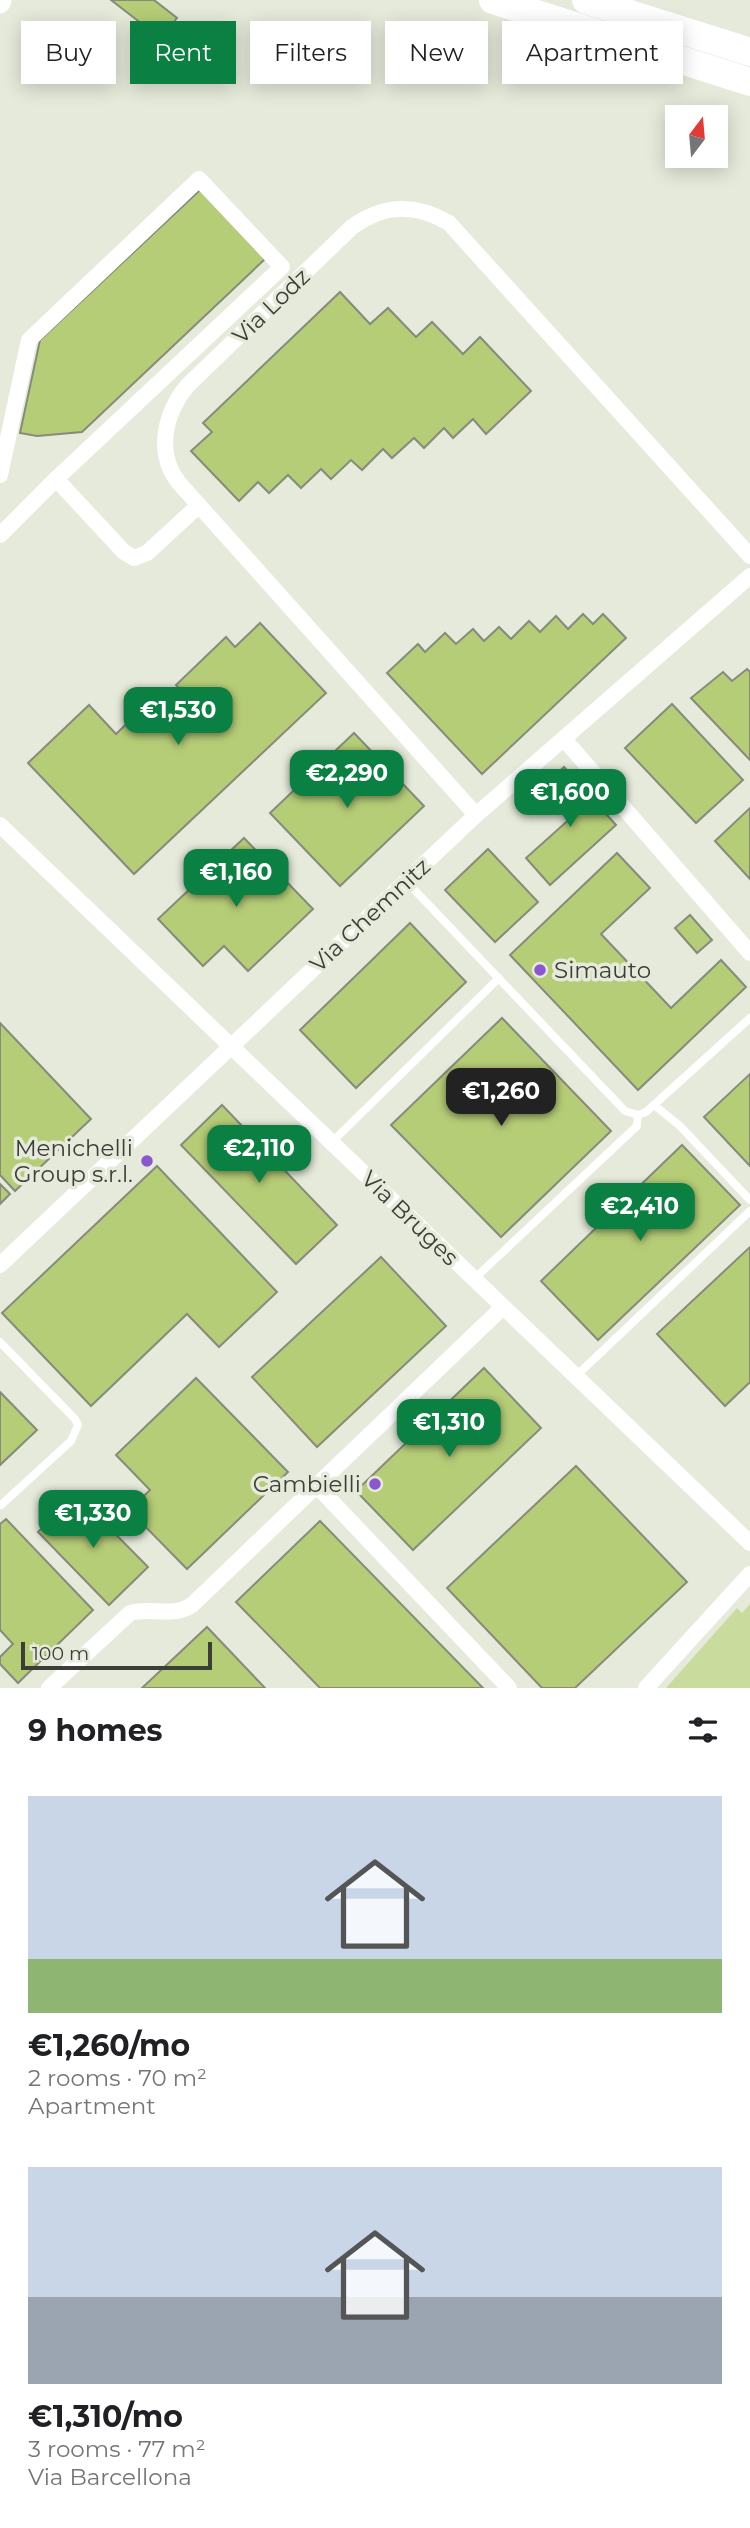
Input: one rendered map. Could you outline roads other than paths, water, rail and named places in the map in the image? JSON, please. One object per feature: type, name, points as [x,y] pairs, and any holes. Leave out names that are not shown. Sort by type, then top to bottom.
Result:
[{"type":"highway","points":[[493,0],[750,82]]},
{"type":"highway","points":[[586,0],[750,52]]},
{"type":"street","points":[[0,475],[29,340],[199,179],[282,267],[2,530]]},
{"type":"street","name":"Via Lodz","points":[[476,814],[173,476],[166,450],[168,420],[180,396],[352,227],[384,209],[418,209],[436,215],[459,231],[750,556]]},
{"type":"street","points":[[55,479],[124,552],[134,558],[147,553],[199,505]]},
{"type":"street","name":"Via Chemnitz","points":[[0,1265],[476,814],[750,576]]},
{"type":"street","points":[[564,739],[750,953]]},
{"type":"street","name":"Via Bruges","points":[[3,830],[750,1543]]},
{"type":"street","points":[[49,1688],[130,1614],[186,1609],[503,1307]]},
{"type":"street","points":[[317,1486],[509,1688]]},
{"type":"street","points":[[646,1688],[750,1574]]},
{"type":"lane","points":[[405,881],[625,1111],[638,1115],[654,1105],[750,1018]]},
{"type":"lane","points":[[331,1143],[499,978]]},
{"type":"lane","points":[[654,1105],[680,1126],[750,1200]]},
{"type":"lane","points":[[474,1279],[637,1126],[638,1115]]},
{"type":"lane","points":[[575,1377],[750,1211]]},
{"type":"lane","points":[[0,1342],[78,1425],[71,1441],[1,1505]]},
{"type":"place","name":"Simauto","points":[[540,970]]},
{"type":"place","name":"Menichelli Group s.r.l.","points":[[147,1161]]},
{"type":"place","name":"Cambielli","points":[[375,1484]]}]
